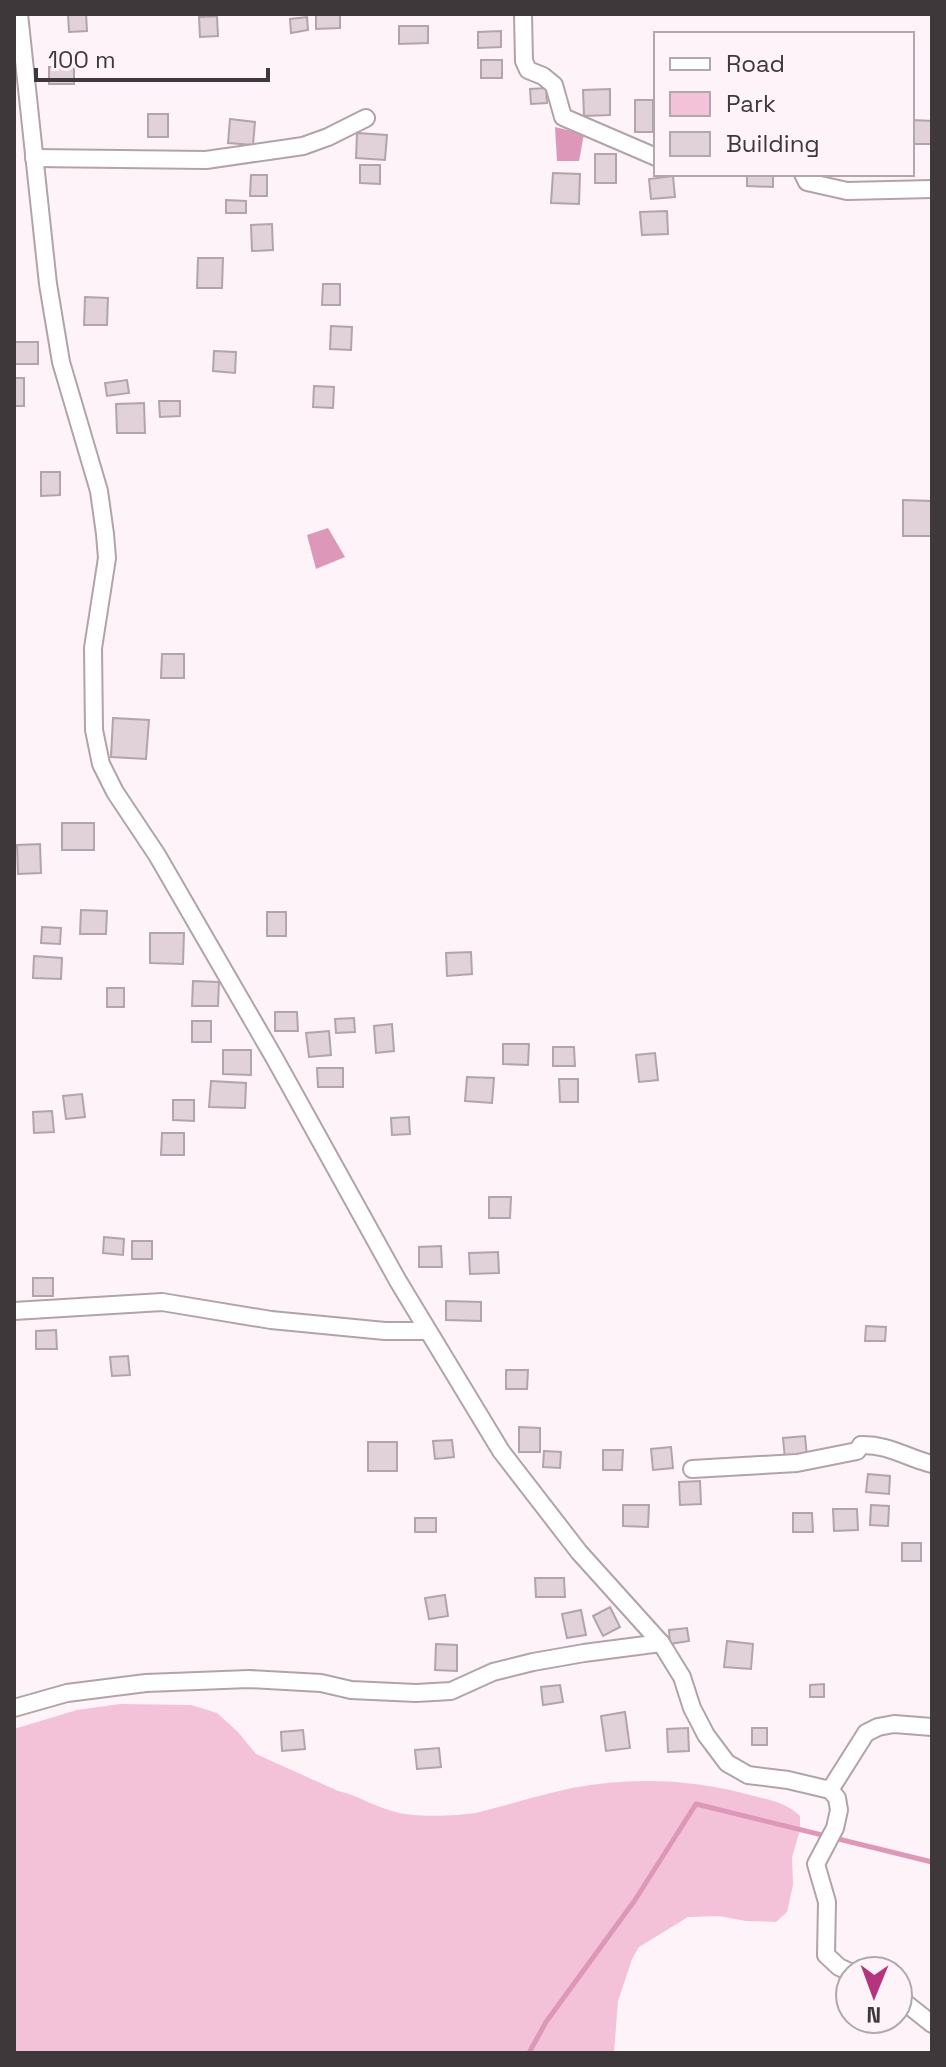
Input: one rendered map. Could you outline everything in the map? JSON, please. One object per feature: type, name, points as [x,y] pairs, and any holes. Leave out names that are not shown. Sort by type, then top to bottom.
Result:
[{"type":"street","points":[[523,14],[524,61],[528,70],[554,85],[563,117],[654,156]]},
{"type":"street","points":[[17,15],[48,284],[61,362],[99,491],[105,534],[107,558],[93,648],[94,730],[101,764],[214,953],[427,1331],[501,1451],[579,1552],[661,1643],[682,1677],[692,1708],[706,1735],[727,1763],[748,1775],[830,1790],[837,1798],[839,1810],[835,1828],[816,1864],[827,1902],[826,1955],[834,1962]]},
{"type":"street","points":[[34,158],[206,160],[303,146],[366,118]]},
{"type":"street","points":[[804,176],[807,182],[847,191],[932,189]]},
{"type":"street","points":[[14,1311],[162,1302],[271,1320],[385,1331],[427,1331]]},
{"type":"street","points":[[692,1469],[797,1463],[857,1451],[861,1445],[878,1445],[932,1464]]},
{"type":"street","points":[[14,1708],[67,1693],[146,1683],[249,1679],[321,1683],[351,1690],[451,1691],[493,1672],[533,1662],[661,1643]]},
{"type":"street","points":[[830,1790],[866,1733],[894,1724],[932,1727]]},
{"type":"street","points":[[914,2010],[932,2024]]},
{"type":"green space","points":[[120,1704],[191,1705],[217,1713],[256,1754],[338,1791],[385,1809],[411,1815],[476,1813],[572,1788],[639,1781],[706,1786],[777,1802],[800,1816],[800,1830],[792,1857],[793,1885],[787,1912],[776,1922],[719,1916],[688,1917],[639,1947],[618,2001],[614,2053],[14,2053],[14,1729],[77,1710]]},
{"type":"shaded area","points":[[555,127],[584,134],[579,161],[557,161]]},
{"type":"shaded area","points":[[328,528],[345,557],[316,569],[307,535]]},
{"type":"building","points":[[68,14],[86,14],[87,31],[69,32]]},
{"type":"building","points":[[316,14],[340,14],[340,28],[316,29]]},
{"type":"building","points":[[217,16],[218,36],[200,37],[199,17]]},
{"type":"building","points":[[307,17],[308,30],[291,33],[290,19]]},
{"type":"building","points":[[399,26],[428,26],[428,43],[399,44]]},
{"type":"building","points":[[501,31],[501,47],[478,48],[478,32]]},
{"type":"building","points":[[481,60],[502,60],[502,78],[481,78]]},
{"type":"building","points":[[49,67],[74,67],[74,84],[49,84]]},
{"type":"building","points":[[546,88],[547,103],[531,104],[530,89]]},
{"type":"building","points":[[610,89],[610,115],[584,116],[583,90]]},
{"type":"building","points":[[635,100],[653,100],[653,132],[635,132]]},
{"type":"building","points":[[148,114],[168,114],[168,137],[148,137]]},
{"type":"building","points":[[230,119],[255,122],[253,145],[228,143]]},
{"type":"building","points":[[914,120],[932,121],[932,144],[914,144]]},
{"type":"building","points":[[357,133],[387,135],[385,160],[356,158]]},
{"type":"building","points":[[595,154],[616,154],[616,183],[595,183]]},
{"type":"building","points":[[360,165],[380,165],[380,184],[360,183]]},
{"type":"building","points":[[553,173],[580,174],[579,204],[551,203]]},
{"type":"building","points":[[251,175],[267,175],[267,196],[250,196]]},
{"type":"building","points":[[673,176],[675,197],[651,199],[649,179]]},
{"type":"building","points":[[747,176],[773,176],[773,187],[747,186]]},
{"type":"building","points":[[226,200],[246,201],[246,213],[226,213]]},
{"type":"building","points":[[667,211],[668,234],[642,235],[640,212]]},
{"type":"building","points":[[272,224],[273,250],[252,251],[251,225]]},
{"type":"building","points":[[198,258],[223,258],[222,288],[197,288]]},
{"type":"building","points":[[323,284],[340,284],[340,305],[322,305]]},
{"type":"building","points":[[85,297],[108,298],[107,325],[84,325]]},
{"type":"building","points":[[331,326],[352,327],[351,350],[330,349]]},
{"type":"building","points":[[14,342],[38,342],[38,364],[14,364]]},
{"type":"building","points":[[214,351],[236,352],[235,373],[213,371]]},
{"type":"building","points":[[14,378],[24,378],[24,406],[14,406]]},
{"type":"building","points":[[127,380],[129,393],[107,396],[105,383]]},
{"type":"building","points":[[314,386],[334,387],[333,408],[313,407]]},
{"type":"building","points":[[159,401],[180,401],[180,416],[160,417]]},
{"type":"building","points":[[144,403],[145,433],[117,433],[116,404]]},
{"type":"building","points":[[41,472],[60,472],[60,495],[41,496]]},
{"type":"building","points":[[903,500],[932,501],[932,536],[903,536]]},
{"type":"building","points":[[162,654],[184,654],[184,678],[161,678]]},
{"type":"building","points":[[113,718],[149,720],[146,759],[111,757]]},
{"type":"building","points":[[62,823],[94,823],[94,850],[62,850]]},
{"type":"building","points":[[40,844],[41,873],[18,874],[17,845]]},
{"type":"building","points":[[81,910],[107,911],[106,934],[80,934]]},
{"type":"building","points":[[267,912],[286,912],[286,936],[267,936]]},
{"type":"building","points":[[42,927],[61,928],[60,944],[41,943]]},
{"type":"building","points":[[150,933],[184,933],[183,964],[150,963]]},
{"type":"building","points":[[471,952],[472,974],[447,976],[446,953]]},
{"type":"building","points":[[34,956],[62,958],[61,979],[33,978]]},
{"type":"building","points":[[193,981],[219,982],[218,1006],[192,1006]]},
{"type":"building","points":[[107,988],[124,988],[124,1007],[107,1007]]},
{"type":"building","points":[[275,1012],[297,1012],[298,1031],[275,1031]]},
{"type":"building","points":[[354,1018],[355,1032],[336,1033],[335,1019]]},
{"type":"building","points":[[192,1021],[211,1021],[211,1042],[192,1042]]},
{"type":"building","points":[[392,1024],[394,1051],[376,1053],[374,1026]]},
{"type":"building","points":[[329,1031],[331,1055],[309,1057],[306,1033]]},
{"type":"building","points":[[503,1044],[529,1044],[528,1065],[503,1064]]},
{"type":"building","points":[[553,1047],[574,1047],[575,1066],[553,1066]]},
{"type":"building","points":[[223,1050],[251,1050],[251,1075],[223,1074]]},
{"type":"building","points":[[655,1053],[658,1080],[639,1082],[636,1055]]},
{"type":"building","points":[[317,1068],[343,1068],[343,1087],[318,1087]]},
{"type":"building","points":[[467,1077],[494,1078],[492,1103],[465,1101]]},
{"type":"building","points":[[559,1079],[578,1079],[578,1102],[560,1102]]},
{"type":"building","points":[[211,1081],[246,1083],[245,1108],[209,1107]]},
{"type":"building","points":[[82,1094],[85,1117],[66,1119],[63,1096]]},
{"type":"building","points":[[173,1100],[194,1100],[194,1121],[173,1120]]},
{"type":"building","points":[[52,1111],[54,1132],[34,1133],[33,1112]]},
{"type":"building","points":[[409,1117],[410,1134],[392,1135],[391,1118]]},
{"type":"building","points":[[162,1133],[184,1133],[184,1155],[161,1155]]},
{"type":"building","points":[[489,1197],[511,1197],[510,1218],[489,1218]]},
{"type":"building","points":[[104,1237],[124,1239],[123,1255],[103,1253]]},
{"type":"building","points":[[132,1241],[152,1241],[152,1259],[132,1259]]},
{"type":"building","points":[[441,1246],[442,1267],[419,1267],[419,1247]]},
{"type":"building","points":[[498,1252],[499,1273],[470,1274],[469,1253]]},
{"type":"building","points":[[33,1278],[53,1278],[53,1296],[33,1296]]},
{"type":"building","points":[[446,1301],[481,1302],[481,1321],[446,1320]]},
{"type":"building","points":[[866,1326],[886,1327],[885,1341],[865,1341]]},
{"type":"building","points":[[56,1330],[57,1349],[36,1349],[36,1331]]},
{"type":"building","points":[[128,1356],[130,1375],[112,1376],[110,1357]]},
{"type":"building","points":[[506,1370],[528,1370],[527,1389],[506,1389]]},
{"type":"building","points":[[519,1427],[540,1428],[540,1452],[519,1452]]},
{"type":"building","points":[[805,1436],[807,1457],[785,1459],[783,1438]]},
{"type":"building","points":[[452,1440],[454,1457],[435,1459],[433,1441]]},
{"type":"building","points":[[368,1442],[397,1442],[397,1471],[368,1471]]},
{"type":"building","points":[[671,1447],[673,1468],[653,1470],[651,1449]]},
{"type":"building","points":[[603,1450],[623,1450],[622,1470],[603,1470]]},
{"type":"building","points":[[544,1451],[561,1452],[560,1468],[543,1467]]},
{"type":"building","points":[[868,1474],[890,1476],[889,1494],[866,1492]]},
{"type":"building","points":[[700,1481],[701,1504],[680,1505],[679,1482]]},
{"type":"building","points":[[623,1505],[649,1505],[648,1527],[623,1526]]},
{"type":"building","points":[[871,1505],[889,1506],[888,1526],[870,1525]]},
{"type":"building","points":[[833,1509],[857,1509],[858,1530],[834,1531]]},
{"type":"building","points":[[793,1513],[812,1513],[813,1532],[793,1532]]},
{"type":"building","points":[[415,1518],[436,1518],[436,1532],[415,1532]]},
{"type":"building","points":[[902,1543],[921,1543],[921,1561],[902,1561]]},
{"type":"building","points":[[535,1578],[564,1578],[565,1597],[536,1597]]},
{"type":"building","points":[[445,1595],[448,1616],[429,1619],[425,1598]]},
{"type":"building","points":[[610,1607],[620,1627],[603,1636],[593,1616]]},
{"type":"building","points":[[581,1610],[586,1635],[567,1638],[562,1614]]},
{"type":"building","points":[[687,1628],[689,1641],[670,1644],[669,1630]]},
{"type":"building","points":[[727,1641],[753,1644],[751,1669],[724,1667]]},
{"type":"building","points":[[436,1644],[457,1645],[457,1671],[435,1670]]},
{"type":"building","points":[[824,1684],[824,1697],[810,1697],[810,1685]]},
{"type":"building","points":[[560,1685],[563,1702],[543,1705],[541,1687]]},
{"type":"building","points":[[625,1712],[630,1748],[606,1751],[601,1716]]},
{"type":"building","points":[[688,1728],[689,1751],[668,1752],[667,1729]]},
{"type":"building","points":[[752,1728],[767,1728],[767,1745],[752,1745]]},
{"type":"building","points":[[303,1730],[305,1749],[282,1751],[281,1732]]},
{"type":"building","points":[[439,1748],[441,1767],[417,1769],[415,1750]]},
{"type":"waterway","points":[[529,2053],[546,2022],[635,1900],[696,1804],[932,1862]]}]
